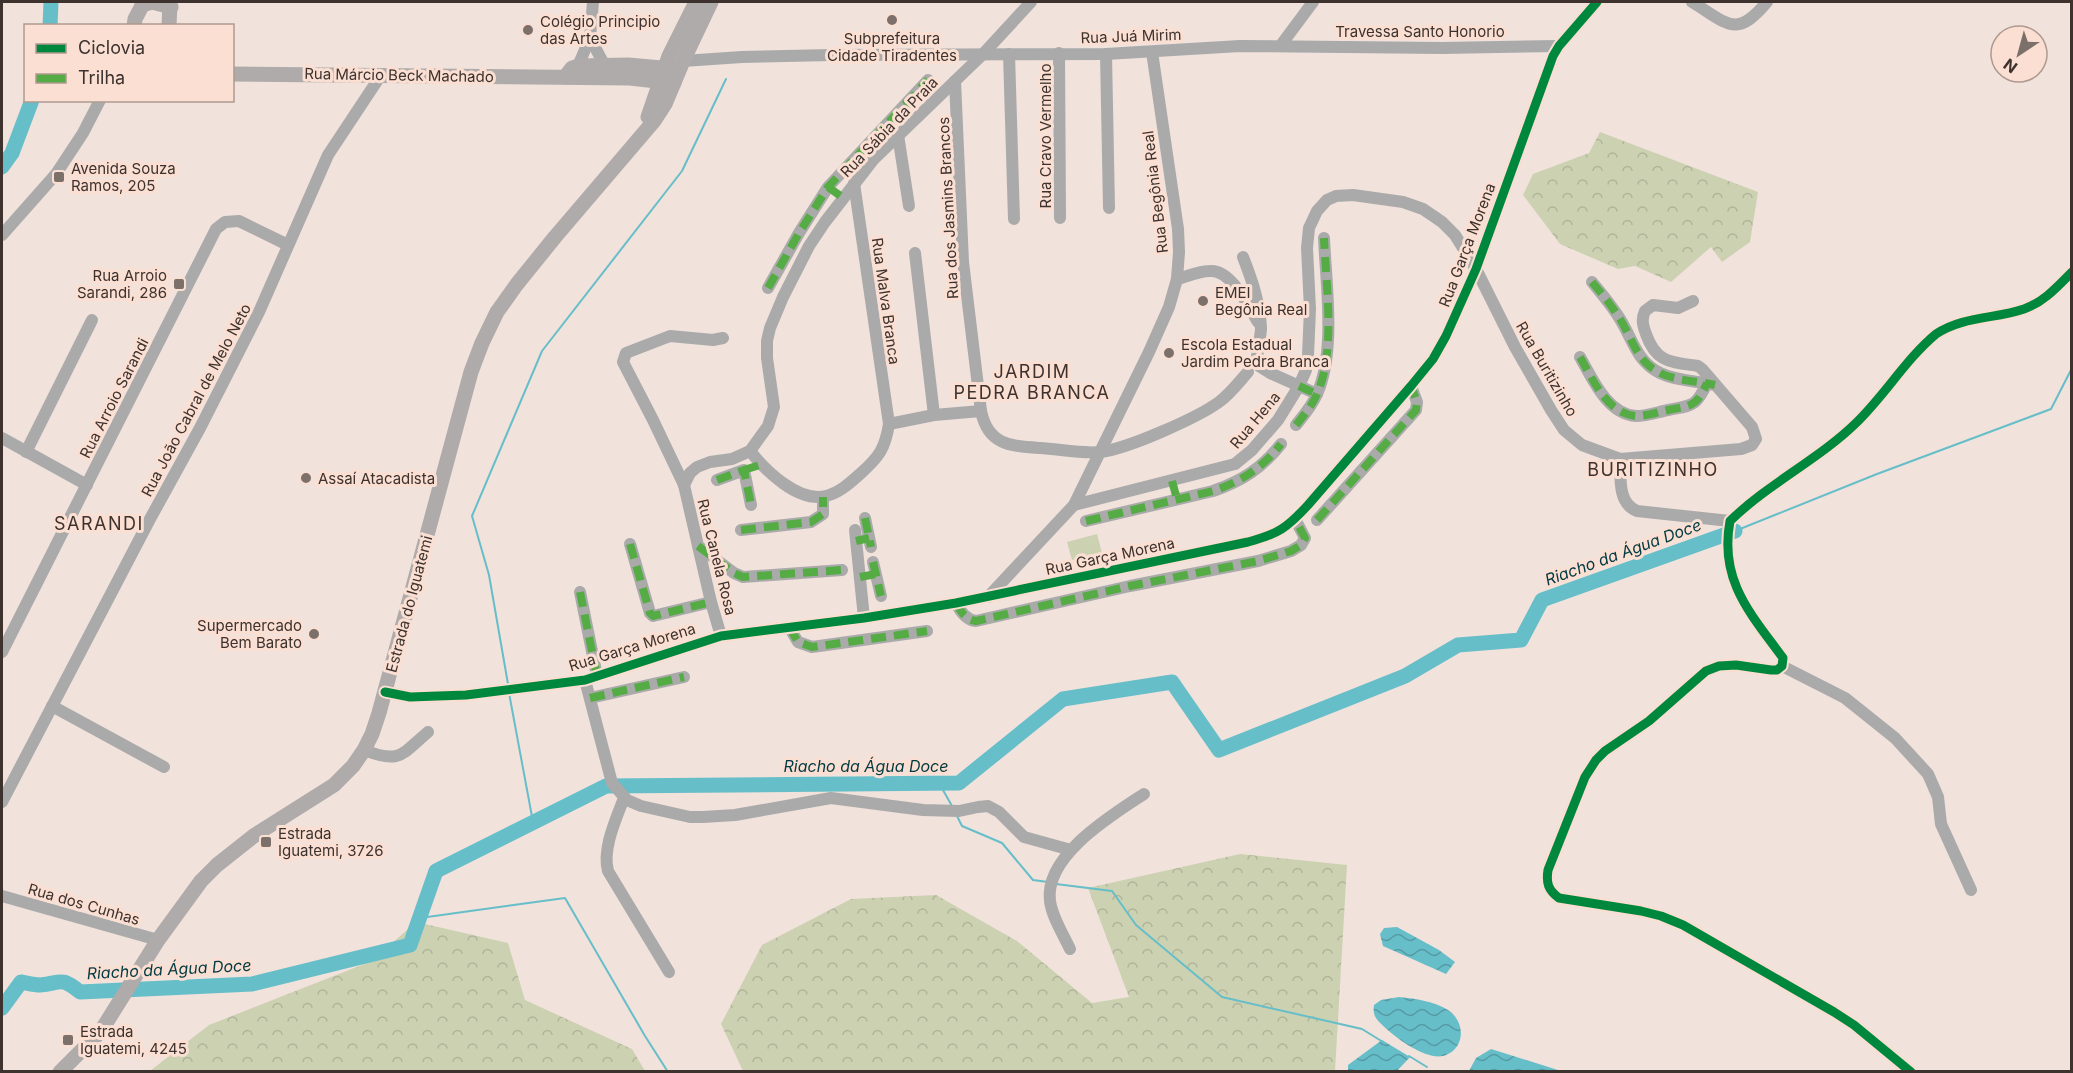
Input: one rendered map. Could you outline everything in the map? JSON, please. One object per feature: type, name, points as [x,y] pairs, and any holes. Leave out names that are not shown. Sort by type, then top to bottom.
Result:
[{"type":"main road","points":[[137,15],[152,2],[170,4],[169,24]]},
{"type":"main road","name":"Estrada do Iguatemi","points":[[60,1071],[101,1031],[158,940],[201,881],[217,865],[255,835],[334,785],[353,766],[364,750],[372,734],[385,692],[468,383],[482,343],[497,312],[517,285],[661,110],[672,73],[679,35],[696,2]]},
{"type":"main road","name":"Estrada do Iguatemi","points":[[639,139],[654,103],[711,2]]},
{"type":"main road","points":[[698,27],[709,19],[719,2]]},
{"type":"main road","name":"Rua Márcio Beck Machado","points":[[578,66],[628,65],[672,73]]},
{"type":"main road","points":[[565,77],[572,68],[578,66]]},
{"type":"main road","name":"Rua Márcio Beck Machado","points":[[234,74],[630,78],[672,73]]},
{"type":"main road","points":[[630,78],[643,87],[654,103]]},
{"type":"street","points":[[578,66],[590,38],[593,2]]},
{"type":"street","name":"Rua Sábia da Praia","points":[[750,451],[768,426],[774,407],[769,382],[767,341],[776,313],[809,246],[854,183],[898,135],[983,54],[1030,2]]},
{"type":"street","points":[[1281,45],[1313,2]]},
{"type":"street","name":"Rua Garça Morena","points":[[385,692],[410,697],[466,694],[591,678],[721,636],[864,618],[956,603],[1248,542],[1276,534],[1295,519],[1411,386],[1446,336],[1476,269],[1549,68],[1559,46],[1597,2]]},
{"type":"street","points":[[1692,2],[1725,21],[1740,25],[1748,22],[1767,2]]},
{"type":"street","points":[[590,38],[605,66]]},
{"type":"street","name":"Rua Juá Mirim","points":[[983,54],[1106,54],[1281,45]]},
{"type":"street","name":"Travessa Santo Honorio","points":[[1281,45],[1442,48],[1559,46]]},
{"type":"street","name":"Rua Begônia Real","points":[[988,597],[1074,505],[1169,307],[1177,279],[1178,230],[1152,52]]},
{"type":"street","name":"Rua Cravo Vermelho","points":[[1059,53],[1060,218]]},
{"type":"street","name":"Rua Márcio Beck Machado","points":[[672,73],[776,56],[983,54]]},
{"type":"street","points":[[1010,54],[1014,219]]},
{"type":"street","points":[[1106,54],[1109,208]]},
{"type":"street","name":"Rua João Cabral de Melo Neto","points":[[2,802],[6,785],[52,706],[259,312],[328,155],[381,75]]},
{"type":"street","points":[[768,288],[828,187],[928,80]]},
{"type":"street","name":"Rua dos Jasmins Brancos","points":[[955,81],[963,262],[983,424],[990,435],[1010,445],[1100,452]]},
{"type":"street","points":[[2,235],[57,174],[84,133],[99,102]]},
{"type":"street","points":[[898,135],[909,206]]},
{"type":"street","name":"Rua Malva Branca","points":[[854,183],[889,424]]},
{"type":"street","points":[[828,187],[842,198]]},
{"type":"street","name":"Rua Hena","points":[[1074,505],[1229,466],[1245,458],[1278,420],[1306,370],[1310,309],[1307,248],[1310,228],[1317,211],[1327,200],[1336,196],[1353,195],[1403,202],[1424,209],[1442,222],[1455,236],[1476,269]]},
{"type":"street","name":"Rua Arroio Sarandi","points":[[2,652],[216,229],[225,222],[239,221],[288,245]]},
{"type":"street","points":[[1296,425],[1317,394],[1328,351],[1324,238]]},
{"type":"street","points":[[915,253],[934,415]]},
{"type":"street","points":[[1243,257],[1254,285],[1261,327],[1256,358],[1262,368],[1317,394]]},
{"type":"street","name":"Rua Buritizinho","points":[[1476,269],[1520,356],[1551,410],[1564,429],[1582,445],[1620,459],[1741,448],[1752,445],[1756,439],[1752,427],[1711,384]]},
{"type":"street","points":[[1177,279],[1209,270],[1224,274],[1261,327]]},
{"type":"street","points":[[1911,1071],[1854,1025],[1834,1012],[1683,926],[1661,916],[1641,911],[1565,900],[1555,895],[1547,885],[1551,860],[1585,777],[1605,751],[1649,721],[1706,671],[1728,665],[1772,670],[1777,670],[1782,666],[1783,658],[1749,611],[1735,586],[1726,550],[1730,521],[1767,488],[1856,423],[1936,334],[1953,324],[2033,305],[2054,290],[2072,272]]},
{"type":"street","points":[[1592,282],[1612,307],[1636,351],[1649,367],[1663,375],[1711,384]]},
{"type":"street","points":[[1693,301],[1678,308],[1653,305],[1643,315],[1644,330],[1658,356],[1670,362],[1698,366],[1711,384]]},
{"type":"street","points":[[26,452],[92,320]]},
{"type":"street","name":"Rua Canela Rosa","points":[[721,636],[684,484],[622,363],[626,353],[670,336],[712,340],[723,338]]},
{"type":"street","points":[[1580,357],[1602,396],[1632,416],[1643,416],[1693,405],[1711,384]]},
{"type":"street","points":[[1100,452],[1155,434],[1205,410],[1229,394],[1248,372]]},
{"type":"street","points":[[1317,520],[1416,410],[1417,402],[1411,386]]},
{"type":"street","points":[[684,484],[696,467],[710,462],[732,459],[750,451],[760,465],[783,484],[797,491],[823,497],[847,485],[877,459],[887,440],[889,424],[934,415],[981,411]]},
{"type":"street","points":[[2,438],[87,485]]},
{"type":"street","points":[[1086,521],[1213,491],[1244,479],[1270,458],[1281,444]]},
{"type":"street","points":[[1620,459],[1624,502],[1631,509],[1730,521]]},
{"type":"street","points":[[717,480],[760,465]]},
{"type":"street","points":[[744,470],[751,505]]},
{"type":"street","points":[[1172,481],[1177,499]]},
{"type":"street","points":[[741,530],[811,522],[823,514],[823,497]]},
{"type":"street","points":[[864,618],[860,577],[865,518]]},
{"type":"street","points":[[956,603],[960,611],[976,621],[1130,586],[1258,561],[1282,555],[1301,545],[1305,538],[1295,519]]},
{"type":"street","points":[[630,544],[650,613],[653,616],[711,602]]},
{"type":"street","points":[[698,546],[734,573],[743,577],[842,570]]},
{"type":"street","points":[[860,577],[875,568],[881,596]]},
{"type":"street","points":[[580,592],[591,678],[590,698],[612,783],[624,798],[641,806],[703,818],[735,815],[831,798],[923,810],[959,811],[988,807],[999,812],[1024,837],[1071,850]]},
{"type":"street","points":[[789,627],[798,642],[812,647],[927,631]]},
{"type":"street","points":[[1782,666],[1845,698],[1895,738],[1928,774],[1938,797],[1941,824],[1971,890]]},
{"type":"street","points":[[590,698],[684,677]]},
{"type":"street","points":[[52,706],[164,767]]},
{"type":"street","points":[[364,750],[384,758],[399,755],[428,732]]},
{"type":"street","points":[[1070,949],[1050,901],[1053,881],[1071,850],[1109,817],[1144,794]]},
{"type":"street","points":[[624,798],[608,852],[606,863],[608,871],[669,972]]},
{"type":"street","name":"Rua dos Cunhas","points":[[2,896],[158,940]]},
{"type":"green space","points":[[1600,132],[1758,192],[1750,242],[1722,262],[1711,247],[1671,282],[1635,266],[1618,269],[1560,244],[1523,195],[1533,174],[1589,153]]},
{"type":"green space","points":[[1097,534],[1102,553],[1072,560],[1067,542]]},
{"type":"green space","points":[[1240,854],[1347,865],[1335,1071],[743,1071],[721,1024],[762,945],[851,899],[936,895],[1017,941],[1092,1003],[1129,997],[1088,888]]},
{"type":"green space","points":[[416,922],[508,943],[525,1000],[632,1049],[645,1071],[150,1071],[209,1025],[372,961]]},
{"type":"water","points":[[1397,927],[1439,950],[1455,962],[1446,974],[1383,946],[1380,934],[1384,928]]},
{"type":"water","points":[[1399,997],[1431,1002],[1454,1015],[1461,1034],[1453,1051],[1439,1056],[1424,1053],[1400,1040],[1379,1022],[1375,1017],[1374,1005],[1381,1000]]},
{"type":"water","points":[[1382,1040],[1410,1057],[1397,1071],[1348,1071],[1348,1065]]},
{"type":"water","points":[[1491,1049],[1561,1071],[1469,1071],[1476,1058]]},
{"type":"waterway","points":[[50,24],[51,2]]},
{"type":"waterway","points":[[508,684],[489,575],[472,516],[542,351],[682,171],[726,79]]},
{"type":"waterway","points":[[2,167],[12,153],[31,102]]},
{"type":"waterway","points":[[1735,531],[1877,474],[2051,409],[2072,368]]},
{"type":"waterway","name":"Riacho da Água Doce","points":[[2,1008],[21,982],[40,985],[64,982],[80,992],[252,984],[410,945],[436,871],[606,786],[959,783],[1063,699],[1172,682],[1219,750],[1405,676],[1458,645],[1521,640],[1542,600],[1735,531]]},
{"type":"waterway","points":[[509,693],[533,822]]},
{"type":"waterway","points":[[939,783],[952,806]]},
{"type":"waterway","points":[[957,816],[962,826],[1002,843],[1033,880],[1048,882]]},
{"type":"waterway","points":[[1056,884],[1112,891],[1136,925],[1222,997],[1362,1029],[1383,1042]]},
{"type":"waterway","points":[[420,918],[565,898],[668,1072]]},
{"type":"waterway","points":[[1409,1056],[1427,1067]]},
{"type":"marked path","points":[[768,288],[828,187],[928,80]]},
{"type":"marked path","points":[[828,187],[842,197]]},
{"type":"marked path","points":[[1296,425],[1317,394],[1326,358],[1328,318],[1324,238]]},
{"type":"marked path","points":[[1592,282],[1617,314],[1636,350],[1646,363],[1660,373],[1673,378],[1715,385]]},
{"type":"marked path","points":[[1580,357],[1602,394],[1617,409],[1626,414],[1636,416],[1652,414],[1693,404],[1700,397],[1707,383]]},
{"type":"marked path","points":[[1299,386],[1317,394]]},
{"type":"marked path","points":[[1317,520],[1416,410],[1417,402],[1411,386]]},
{"type":"marked path","points":[[1086,521],[1213,491],[1242,478],[1259,467],[1281,444]]},
{"type":"marked path","points":[[744,470],[760,465]]},
{"type":"marked path","points":[[717,480],[744,470],[751,505]]},
{"type":"marked path","points":[[1172,481],[1177,499]]},
{"type":"marked path","points":[[741,530],[811,522],[823,514],[823,497]]},
{"type":"marked path","points":[[865,518],[871,547]]},
{"type":"marked path","points":[[956,603],[966,617],[976,621],[1130,586],[1258,561],[1291,551],[1301,545],[1305,538],[1295,519]]},
{"type":"marked path","points":[[856,541],[869,538]]},
{"type":"marked path","points":[[630,544],[650,613],[653,616],[711,602]]},
{"type":"marked path","points":[[698,546],[734,573],[743,577],[842,570]]},
{"type":"marked path","points":[[873,562],[881,596]]},
{"type":"marked path","points":[[860,577],[876,574]]},
{"type":"marked path","points":[[580,592],[597,676]]},
{"type":"marked path","points":[[789,627],[798,642],[812,647],[927,631]]},
{"type":"marked path","points":[[590,698],[684,677]]},
{"type":"cycle path","points":[[385,692],[410,697],[466,695],[585,680],[721,636],[864,618],[956,603],[1248,542],[1281,529],[1308,505],[1433,359],[1446,336],[1476,269],[1553,56],[1597,2]]},
{"type":"cycle path","points":[[1911,1072],[1854,1025],[1834,1012],[1683,925],[1641,911],[1559,898],[1549,886],[1548,870],[1585,777],[1605,751],[1649,721],[1706,671],[1719,666],[1736,665],[1771,670],[1777,670],[1782,666],[1783,658],[1759,626],[1740,595],[1733,578],[1729,561],[1730,521],[1745,507],[1826,449],[1856,423],[1936,334],[1957,324],[2031,306],[2050,293],[2072,272]]},
{"type":"place","name":"Subprefeitura Cidade Tiradentes","points":[[892,20]]},
{"type":"place","name":"Colégio Principio das Artes","points":[[528,30]]},
{"type":"place","name":"Avenida Souza Ramos, 205","points":[[59,177]]},
{"type":"place","name":"Rua Arroio Sarandi, 286","points":[[179,284]]},
{"type":"place","name":"EMEI Begônia Real","points":[[1203,301]]},
{"type":"place","name":"Escola Estadual Jardim Pedra Branca","points":[[1169,353]]},
{"type":"place","name":"Assaí Atacadista","points":[[306,478]]},
{"type":"place","name":"Supermercado Bem Barato","points":[[314,634]]},
{"type":"place","name":"Estrada Iguatemi, 3726","points":[[266,842]]},
{"type":"place","name":"Estrada Iguatemi, 4245","points":[[68,1040]]},
{"type":"district","name":"JARDIM PEDRA BRANCA","points":[[1032,382]]},
{"type":"district","name":"BURITIZINHO","points":[[1653,469]]},
{"type":"district","name":"SARANDI","points":[[99,523]]}]
